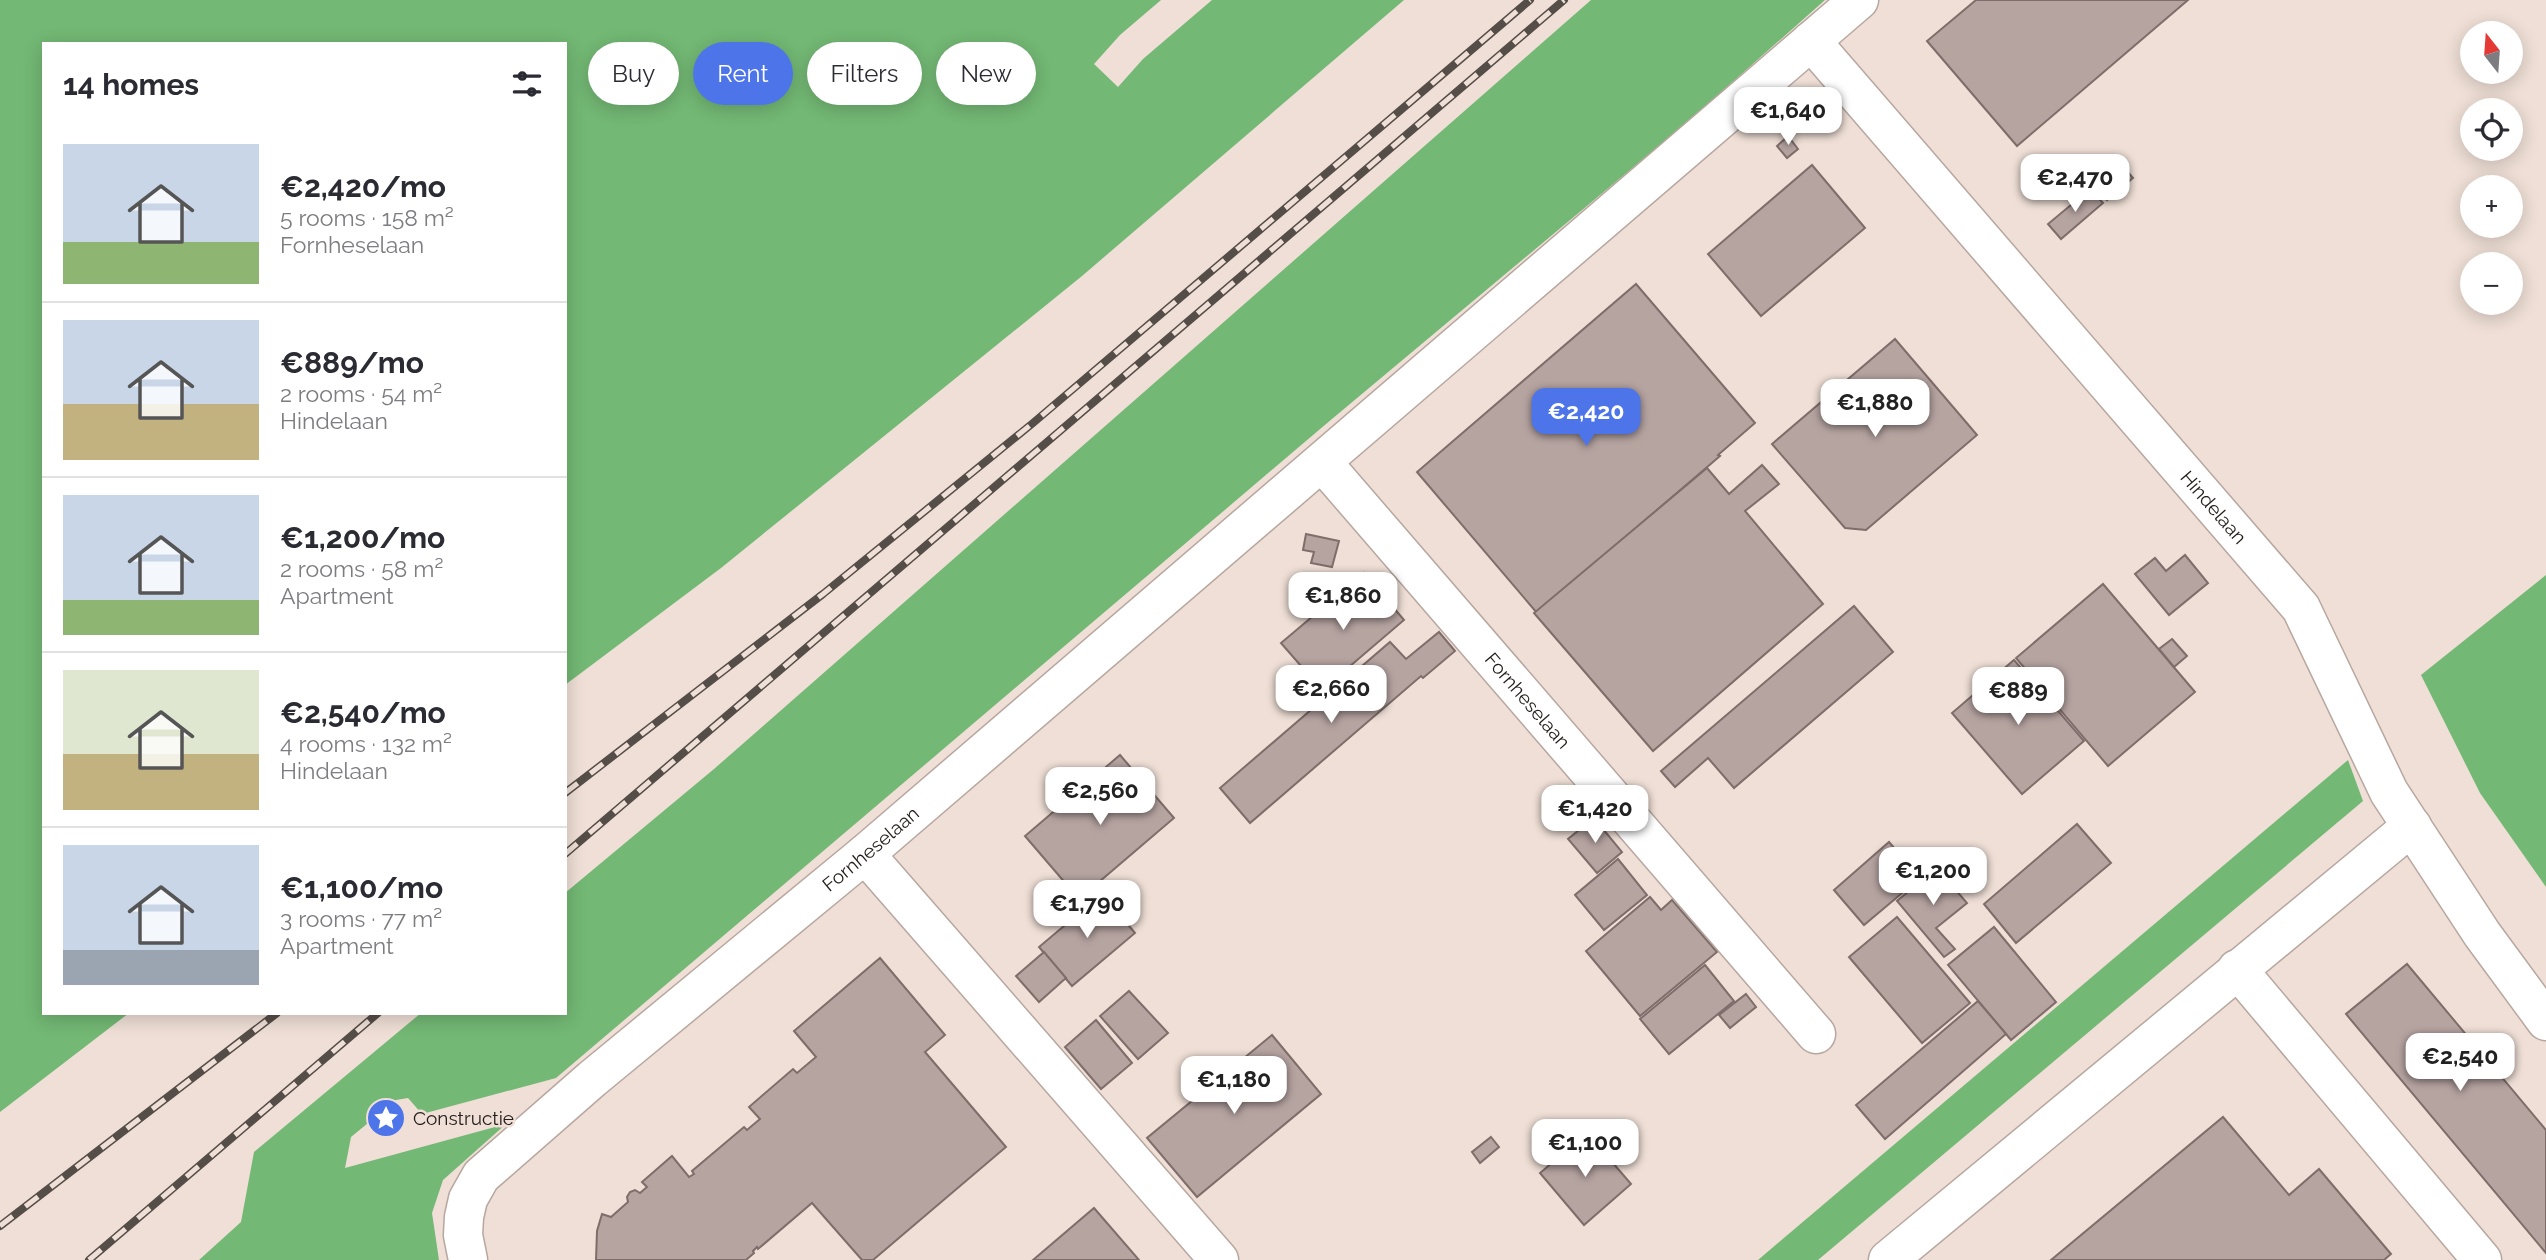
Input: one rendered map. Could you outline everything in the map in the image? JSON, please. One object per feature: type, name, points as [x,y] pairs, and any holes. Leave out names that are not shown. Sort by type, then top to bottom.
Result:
[{"type":"street","name":"Fornheselaan","points":[[468,1260],[463,1235],[464,1217],[468,1199],[481,1176],[592,1079],[864,854],[1859,0]]},
{"type":"street","name":"Hindelaan","points":[[1811,41],[2301,608],[2389,792],[2482,934],[2546,1021]]},
{"type":"street","name":"Fornheselaan","points":[[1322,462],[1816,1034]]},
{"type":"street","points":[[1888,1260],[2412,826]]},
{"type":"street","points":[[864,854],[1219,1260]]},
{"type":"street","points":[[2237,969],[2482,1260]]},
{"type":"green space","points":[[0,0],[1161,0],[1120,35],[1094,64],[1118,87],[1143,59],[1212,0],[1404,0],[1082,276],[721,568],[567,684],[567,42],[42,42],[42,1015],[126,1015],[0,1112]]},
{"type":"green space","points":[[1591,0],[1825,0],[1685,124],[1326,424],[556,1078],[422,1114],[408,1098],[396,1100],[351,1137],[345,1168],[506,1124],[443,1180],[432,1213],[439,1260],[199,1260],[241,1222],[254,1152],[419,1015],[567,1015],[567,891],[714,769]]},
{"type":"green space","points":[[2546,575],[2546,887],[2480,793],[2421,675]]},
{"type":"green space","points":[[2348,760],[2363,801],[1818,1260],[1758,1260]]},
{"type":"building","points":[[1976,0],[2188,0],[2017,146],[1927,41]]},
{"type":"building","points":[[1788,136],[1798,149],[1787,158],[1777,146]]},
{"type":"building","points":[[2120,163],[2133,178],[2107,200],[2094,185]]},
{"type":"building","points":[[1812,165],[1865,228],[1761,316],[1708,254]]},
{"type":"building","points":[[2090,189],[2103,203],[2061,239],[2048,224]]},
{"type":"building","points":[[1636,284],[1755,423],[1537,613],[1417,472]]},
{"type":"building","points":[[1895,339],[1977,435],[1866,530],[1845,528],[1772,444]]},
{"type":"building","points":[[1762,465],[1779,484],[1745,511],[1823,604],[1653,751],[1534,613],[1707,468],[1729,494]]},
{"type":"building","points":[[1306,534],[1339,541],[1332,567],[1311,563],[1314,552],[1303,550]]},
{"type":"building","points":[[2185,555],[2208,583],[2169,615],[2135,574],[2155,558],[2166,571]]},
{"type":"building","points":[[1364,573],[1404,620],[1322,690],[1281,643]]},
{"type":"building","points":[[2103,584],[2195,692],[2108,766],[2016,658]]},
{"type":"building","points":[[1854,606],[1893,652],[1734,788],[1708,758],[1675,787],[1661,771]]},
{"type":"building","points":[[1439,632],[1455,651],[1423,678],[1421,676],[1250,823],[1220,788],[1390,642],[1406,659]]},
{"type":"building","points":[[2172,639],[2187,656],[2174,667],[2159,649]]},
{"type":"building","points":[[2014,660],[2084,741],[2022,794],[1952,713]]},
{"type":"building","points":[[1120,755],[1174,818],[1079,899],[1025,836]]},
{"type":"building","points":[[1594,818],[1622,852],[1597,873],[1568,839]]},
{"type":"building","points":[[2077,824],[2111,863],[2016,943],[1984,904]]},
{"type":"building","points":[[1889,842],[1920,878],[1864,925],[1834,890]]},
{"type":"building","points":[[1618,859],[1647,895],[1604,930],[1575,895]]},
{"type":"building","points":[[1937,868],[1967,903],[1936,928],[1955,949],[1944,957],[1897,901]]},
{"type":"building","points":[[1102,894],[1135,933],[1072,986],[1039,947]]},
{"type":"building","points":[[1650,897],[1661,910],[1672,900],[1717,952],[1640,1016],[1586,951]]},
{"type":"building","points":[[1897,917],[1970,1003],[1922,1043],[1849,957]]},
{"type":"building","points":[[1994,927],[2056,1002],[2011,1040],[1948,965]]},
{"type":"building","points":[[1044,952],[1066,978],[1039,1002],[1016,976]]},
{"type":"building","points":[[880,958],[945,1035],[925,1052],[1006,1147],[873,1260],[862,1260],[812,1203],[758,1249],[757,1247],[746,1260],[596,1260],[597,1231],[602,1214],[611,1217],[628,1202],[630,1192],[635,1190],[640,1193],[647,1187],[642,1182],[672,1156],[689,1177],[694,1174],[692,1171],[744,1127],[747,1130],[760,1119],[749,1107],[793,1069],[797,1073],[816,1057],[794,1031]]},
{"type":"building","points":[[2407,964],[2546,1130],[2546,1253],[2346,1014]]},
{"type":"building","points":[[1705,965],[1734,1001],[1669,1054],[1640,1019]]},
{"type":"building","points":[[1129,991],[1168,1033],[1138,1059],[1100,1016]]},
{"type":"building","points":[[1746,994],[1756,1007],[1730,1028],[1719,1015]]},
{"type":"building","points":[[1978,1001],[2006,1034],[1885,1139],[1856,1105]]},
{"type":"building","points":[[1096,1020],[1132,1063],[1101,1089],[1065,1047]]},
{"type":"building","points":[[1272,1035],[1321,1094],[1197,1197],[1147,1138]]},
{"type":"building","points":[[2223,1117],[2289,1195],[2319,1169],[2391,1254],[2384,1260],[2051,1260]]},
{"type":"building","points":[[1587,1133],[1631,1184],[1584,1225],[1540,1173]]},
{"type":"building","points":[[1491,1137],[1499,1147],[1480,1163],[1472,1152]]},
{"type":"building","points":[[1094,1208],[1139,1260],[1033,1260]]},
{"type":"railway","points":[[567,791],[823,594],[1033,423],[1530,0]]},
{"type":"railway","points":[[567,852],[1564,0]]},
{"type":"railway","points":[[0,1226],[274,1015]]},
{"type":"railway","points":[[89,1260],[376,1015]]},
{"type":"place","name":"Constructie","points":[[386,1118]]}]
